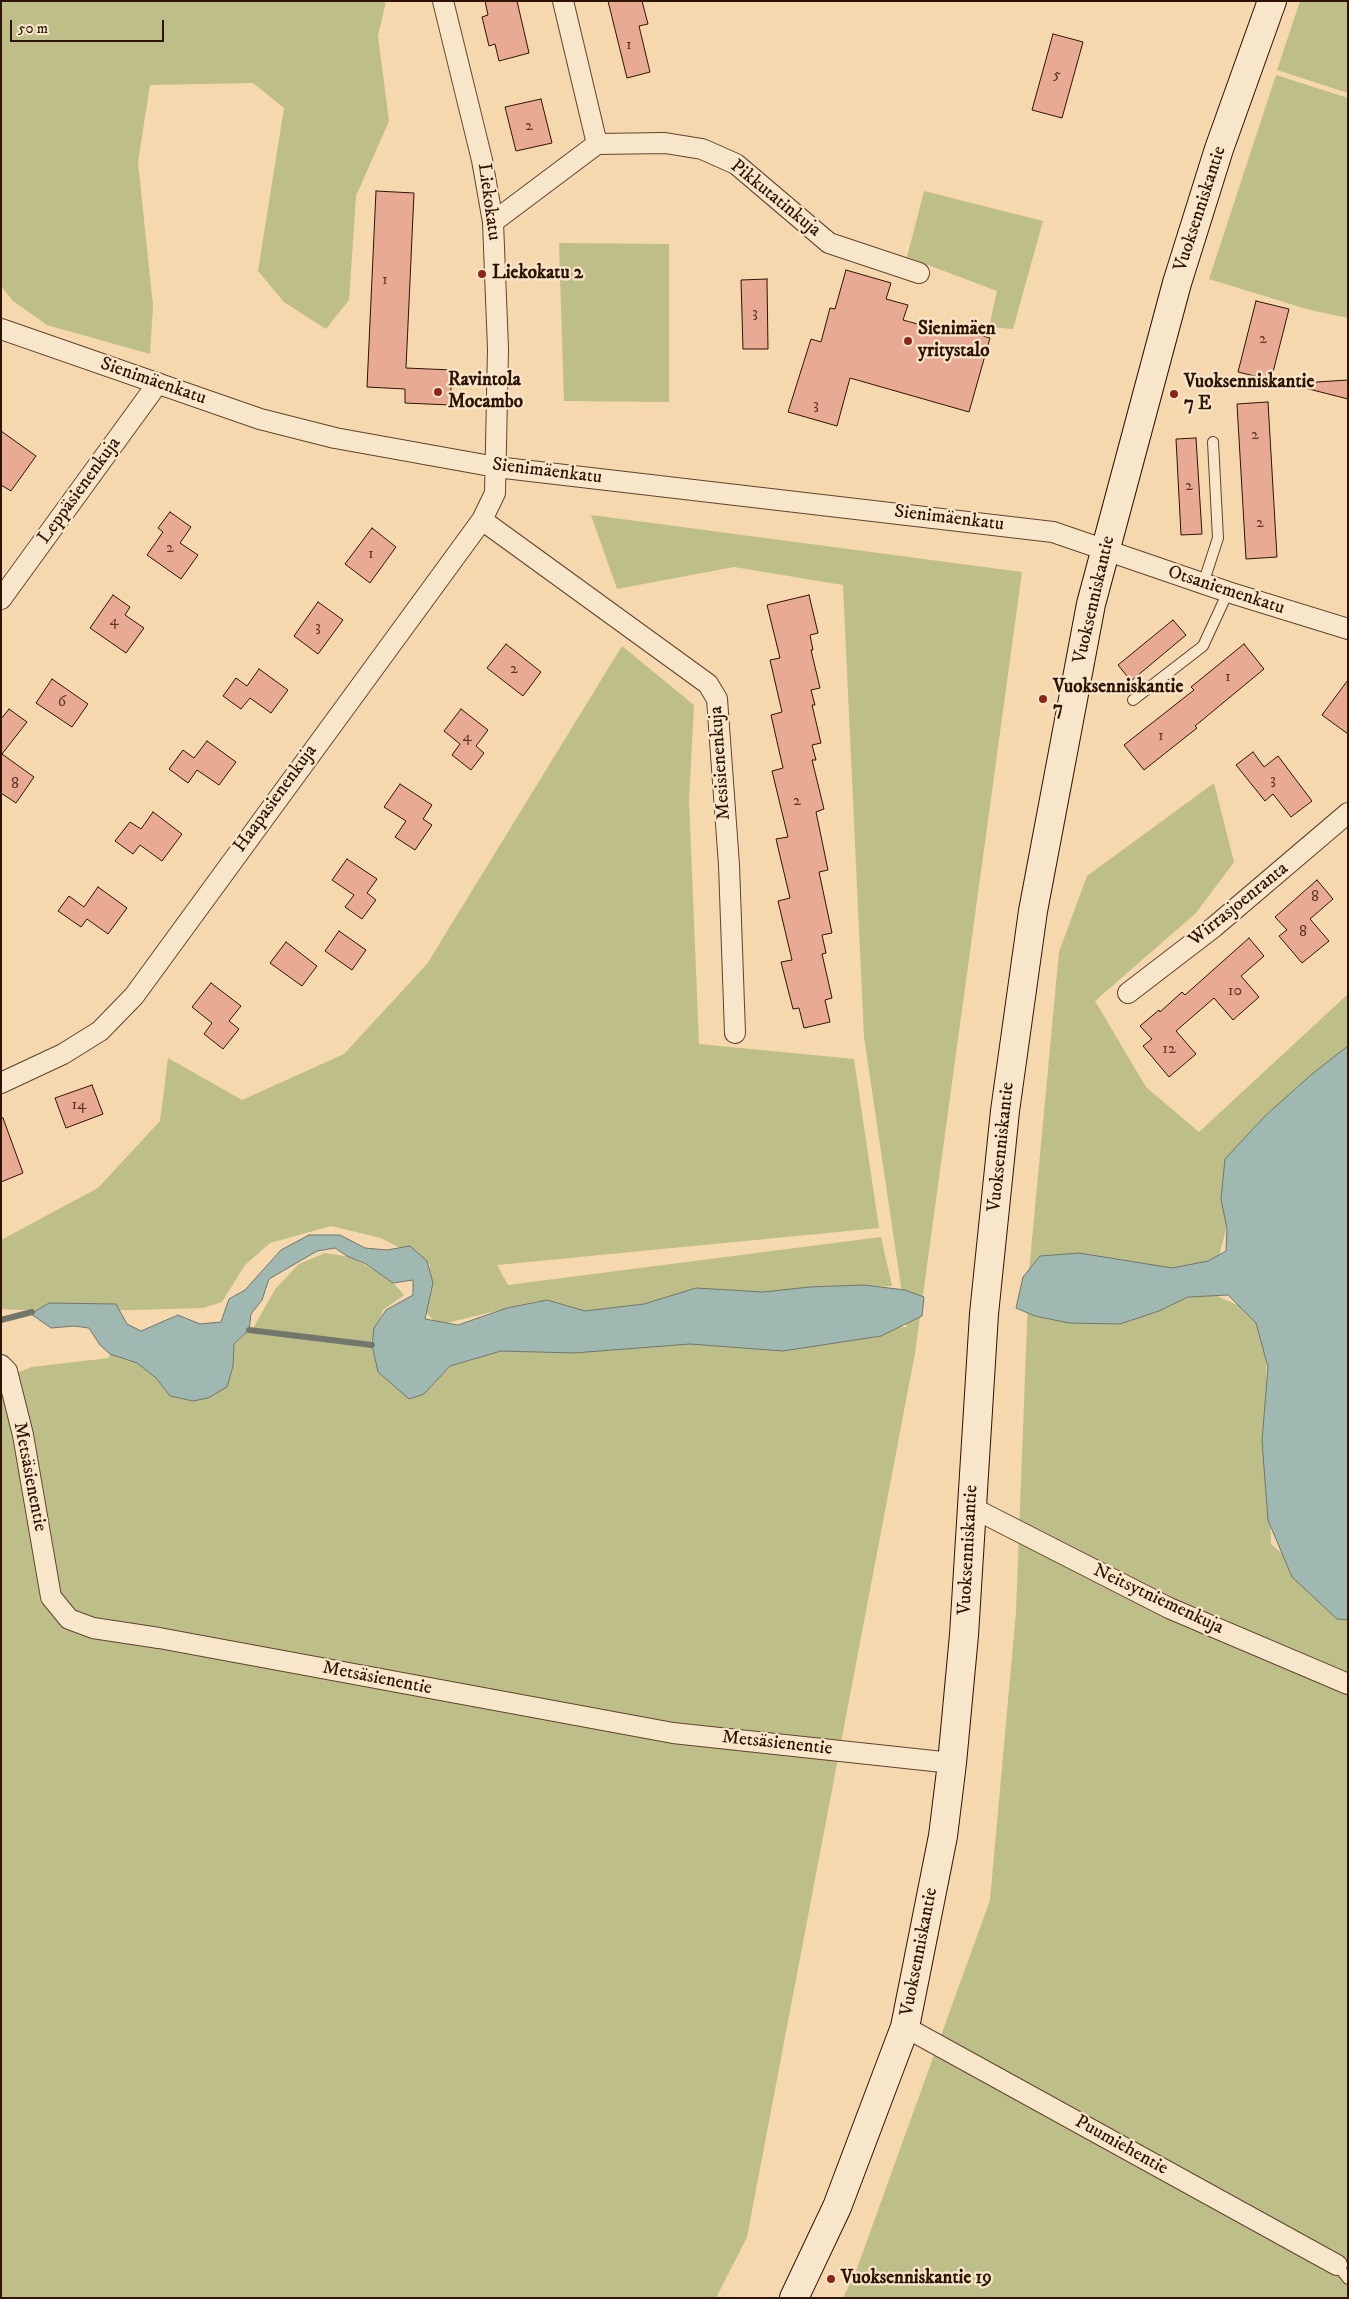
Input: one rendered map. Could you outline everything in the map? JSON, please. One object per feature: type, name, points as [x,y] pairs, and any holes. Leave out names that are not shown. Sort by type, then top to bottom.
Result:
[{"type":"street","name":"Liekokatu","points":[[443,1],[482,160],[493,222],[498,350],[496,467]]},
{"type":"street","points":[[493,222],[597,144],[563,1]]},
{"type":"street","name":"Vuoksenniskantie","points":[[794,2298],[837,2207],[905,2027],[943,1836],[964,1635],[984,1314],[1005,1111],[1030,930],[1062,747],[1091,604],[1177,283],[1219,149],[1272,1]]},
{"type":"street","name":"Pikkutatinkuja","points":[[597,144],[665,143],[702,149],[736,164],[829,243],[918,273]]},
{"type":"street","name":"Sienimäenkatu","points":[[1,329],[270,422],[335,438],[496,467],[1053,532],[1105,551]]},
{"type":"street","name":"Leppäsienenkuja","points":[[1,599],[158,383]]},
{"type":"street","name":"Haapasienenkuja","points":[[1,1083],[63,1054],[100,1032],[134,996],[482,520],[495,493],[496,467]]},
{"type":"street","name":"Mesisienenkuja","points":[[482,520],[708,684],[717,699],[728,865],[735,1033]]},
{"type":"street","name":"Otsaniemenkatu","points":[[1105,551],[1202,584],[1348,629]]},
{"type":"street","name":"Wirrasjoenranta","points":[[1128,993],[1214,927],[1348,813]]},
{"type":"street","name":"Metsäsienentie","points":[[1,1365],[7,1371],[23,1435],[51,1597],[69,1619],[94,1628],[159,1638],[673,1733],[952,1763]]},
{"type":"street","name":"Neitsytniemenkuja","points":[[971,1507],[1169,1608],[1348,1684]]},
{"type":"street","name":"Puumiehentie","points":[[905,2027],[1342,2272]]},
{"type":"lane","points":[[1202,584],[1218,538],[1213,442]]},
{"type":"lane","points":[[1134,700],[1203,646],[1228,592]]},
{"type":"green space","points":[[1,1],[386,1],[378,36],[389,121],[356,196],[349,300],[326,329],[284,302],[258,271],[284,108],[253,83],[150,85],[138,162],[153,306],[150,354],[47,325],[13,301],[1,286]]},
{"type":"green space","points":[[1300,1],[1348,1],[1348,93],[1277,70]]},
{"type":"green space","points":[[1276,75],[1348,98],[1348,318],[1310,310],[1209,279]]},
{"type":"green space","points":[[924,191],[1043,221],[1013,329],[989,327],[997,291],[907,257]]},
{"type":"green space","points":[[559,243],[669,244],[669,402],[564,401]]},
{"type":"green space","points":[[591,515],[1022,572],[915,1353],[747,2237],[716,2298],[1,2298],[1,1379],[32,1367],[109,1358],[110,1354],[137,1363],[156,1378],[163,1387],[230,1349],[249,1330],[252,1330],[276,1288],[299,1264],[325,1253],[350,1257],[389,1278],[404,1295],[383,1310],[370,1344],[372,1345],[376,1365],[381,1374],[424,1394],[450,1366],[475,1359],[494,1349],[546,1343],[907,1327],[864,1037],[843,585],[734,567],[617,589]]},
{"type":"green space","points":[[622,646],[694,705],[689,800],[699,1044],[854,1059],[879,1228],[497,1265],[508,1285],[881,1237],[892,1286],[743,1295],[632,1317],[556,1309],[537,1301],[438,1325],[424,1310],[430,1264],[381,1238],[331,1226],[270,1243],[245,1265],[222,1302],[203,1308],[62,1312],[1,1309],[1,1240],[98,1188],[160,1121],[168,1058],[242,1100],[344,1054],[427,964]]},
{"type":"green space","points":[[1214,783],[1234,862],[1196,913],[1095,1001],[1146,1087],[1199,1132],[1348,994],[1348,1051],[1236,1147],[1226,1229],[1210,1293],[1265,1317],[1271,1544],[1348,1612],[1348,2298],[843,2298],[856,2271],[990,1900],[1016,1612],[1029,1272],[1059,952],[1087,876]]},
{"type":"water","points":[[1348,1046],[1348,1620],[1337,1619],[1292,1577],[1268,1520],[1262,1441],[1268,1367],[1256,1323],[1228,1295],[1188,1297],[1159,1311],[1120,1324],[1069,1323],[1035,1316],[1016,1308],[1023,1277],[1040,1256],[1079,1253],[1172,1268],[1208,1261],[1226,1251],[1227,1229],[1221,1199],[1225,1159],[1265,1116],[1312,1074]]},
{"type":"water","points":[[309,1235],[340,1235],[365,1248],[387,1250],[410,1246],[427,1261],[433,1283],[425,1319],[458,1325],[507,1308],[547,1300],[585,1311],[644,1304],[696,1288],[763,1292],[810,1287],[864,1285],[905,1290],[924,1297],[922,1316],[881,1336],[783,1351],[690,1344],[574,1353],[501,1351],[450,1366],[424,1394],[409,1399],[378,1372],[372,1345],[374,1328],[386,1310],[413,1295],[413,1280],[393,1283],[366,1264],[347,1256],[335,1248],[317,1251],[269,1279],[262,1300],[251,1314],[249,1330],[234,1344],[233,1366],[227,1387],[208,1398],[193,1401],[170,1396],[156,1378],[137,1363],[110,1354],[100,1345],[89,1328],[74,1326],[51,1328],[31,1314],[49,1303],[116,1304],[127,1324],[141,1331],[178,1315],[200,1324],[221,1322],[229,1299],[245,1290],[281,1250]]},
{"type":"building","points":[[485,1],[517,1],[529,53],[499,61],[495,44],[489,46],[482,17],[488,15]]},
{"type":"building","points":[[608,1],[642,1],[648,24],[639,26],[650,72],[627,78]]},
{"type":"building","points":[[1053,34],[1083,42],[1062,118],[1032,110]]},
{"type":"building","points":[[541,99],[552,143],[516,151],[505,107]]},
{"type":"building","points":[[376,191],[414,193],[406,368],[452,370],[450,405],[405,403],[405,389],[367,387]]},
{"type":"building","name":"Sienimäen yritystalo","points":[[846,270],[891,283],[886,299],[908,305],[903,320],[954,334],[955,328],[990,338],[969,412],[850,378],[837,426],[788,412],[811,339],[821,342],[830,308],[835,309]]},
{"type":"building","points":[[767,279],[768,349],[743,349],[741,280]]},
{"type":"building","points":[[1256,301],[1289,309],[1271,380],[1238,372]]},
{"type":"building","points":[[1348,380],[1348,399],[1301,387],[1301,383]]},
{"type":"building","points":[[1268,402],[1277,557],[1246,559],[1237,404]]},
{"type":"building","points":[[1,431],[36,456],[11,491],[1,485]]},
{"type":"building","points":[[1196,438],[1202,534],[1181,535],[1176,439]]},
{"type":"building","points":[[170,512],[191,527],[180,543],[198,555],[181,579],[147,555],[163,532],[158,528]]},
{"type":"building","points":[[372,528],[396,547],[370,583],[345,564]]},
{"type":"building","points":[[113,595],[130,607],[125,615],[144,628],[126,653],[90,628]]},
{"type":"building","points":[[809,595],[818,633],[810,635],[813,650],[811,650],[820,688],[811,690],[815,705],[812,705],[821,743],[812,745],[816,760],[812,760],[824,809],[816,812],[828,870],[819,872],[832,933],[822,935],[826,953],[822,954],[832,998],[825,1000],[830,1022],[804,1028],[799,1008],[793,1009],[781,962],[792,960],[778,901],[790,898],[776,839],[788,837],[772,771],[783,768],[771,715],[782,712],[770,660],[780,658],[767,605]]},
{"type":"building","points":[[318,602],[343,620],[318,654],[294,636]]},
{"type":"building","points":[[1173,620],[1186,635],[1131,681],[1118,665]]},
{"type":"building","points":[[506,644],[541,672],[523,696],[487,668]]},
{"type":"building","points":[[1244,644],[1264,669],[1195,726],[1197,728],[1144,770],[1124,745],[1194,690],[1191,687]]},
{"type":"building","points":[[259,669],[288,690],[271,713],[250,698],[241,709],[223,696],[236,678],[247,686]]},
{"type":"building","points":[[52,679],[88,704],[72,727],[36,703]]},
{"type":"building","points":[[1348,680],[1348,734],[1322,715]]},
{"type":"building","points":[[9,709],[27,722],[2,754],[34,777],[16,803],[1,793],[1,719]]},
{"type":"building","points":[[461,709],[488,730],[476,746],[484,753],[471,770],[452,755],[460,744],[444,731]]},
{"type":"building","points":[[207,741],[236,762],[219,785],[197,770],[188,783],[169,769],[183,750],[194,758]]},
{"type":"building","points":[[1253,752],[1264,767],[1278,756],[1312,801],[1291,817],[1273,794],[1265,801],[1236,765]]},
{"type":"building","points":[[400,784],[432,805],[423,819],[432,825],[415,850],[395,837],[406,821],[384,807]]},
{"type":"building","points":[[153,812],[182,834],[162,861],[140,845],[133,854],[115,841],[130,822],[141,829]]},
{"type":"building","points":[[347,859],[377,879],[367,893],[376,900],[362,919],[345,907],[354,895],[332,880]]},
{"type":"building","points":[[1317,880],[1333,899],[1310,919],[1329,941],[1302,963],[1279,936],[1287,930],[1275,917]]},
{"type":"building","points":[[98,887],[127,908],[108,934],[87,919],[81,927],[58,911],[69,896],[84,907]]},
{"type":"building","points":[[339,931],[366,950],[352,970],[325,951]]},
{"type":"building","points":[[1249,938],[1264,956],[1241,976],[1259,997],[1233,1020],[1214,998],[1176,1031],[1196,1054],[1169,1077],[1143,1046],[1152,1039],[1140,1026],[1159,1010],[1160,1012],[1182,992],[1185,995]]},
{"type":"building","points":[[286,942],[317,966],[302,986],[270,963]]},
{"type":"building","points":[[211,983],[241,1006],[229,1021],[239,1029],[223,1049],[204,1034],[212,1023],[192,1007]]},
{"type":"building","points":[[92,1085],[103,1114],[66,1128],[55,1098]]},
{"type":"building","points":[[3,1118],[23,1173],[1,1182],[1,1119]]},
{"type":"waterway","points":[[1,1320],[32,1312]]},
{"type":"waterway","points":[[249,1330],[372,1345]]},
{"type":"place","name":"Liekokatu 2","points":[[482,274]]},
{"type":"place","name":"Sienimäen yritystalo","points":[[908,341]]},
{"type":"place","name":"Ravintola Mocambo","points":[[438,392]]},
{"type":"place","name":"Vuoksenniskantie 7 E","points":[[1174,394]]},
{"type":"place","name":"Vuoksenniskantie 7","points":[[1043,699]]},
{"type":"place","name":"Vuoksenniskantie 19","points":[[831,2279]]}]
